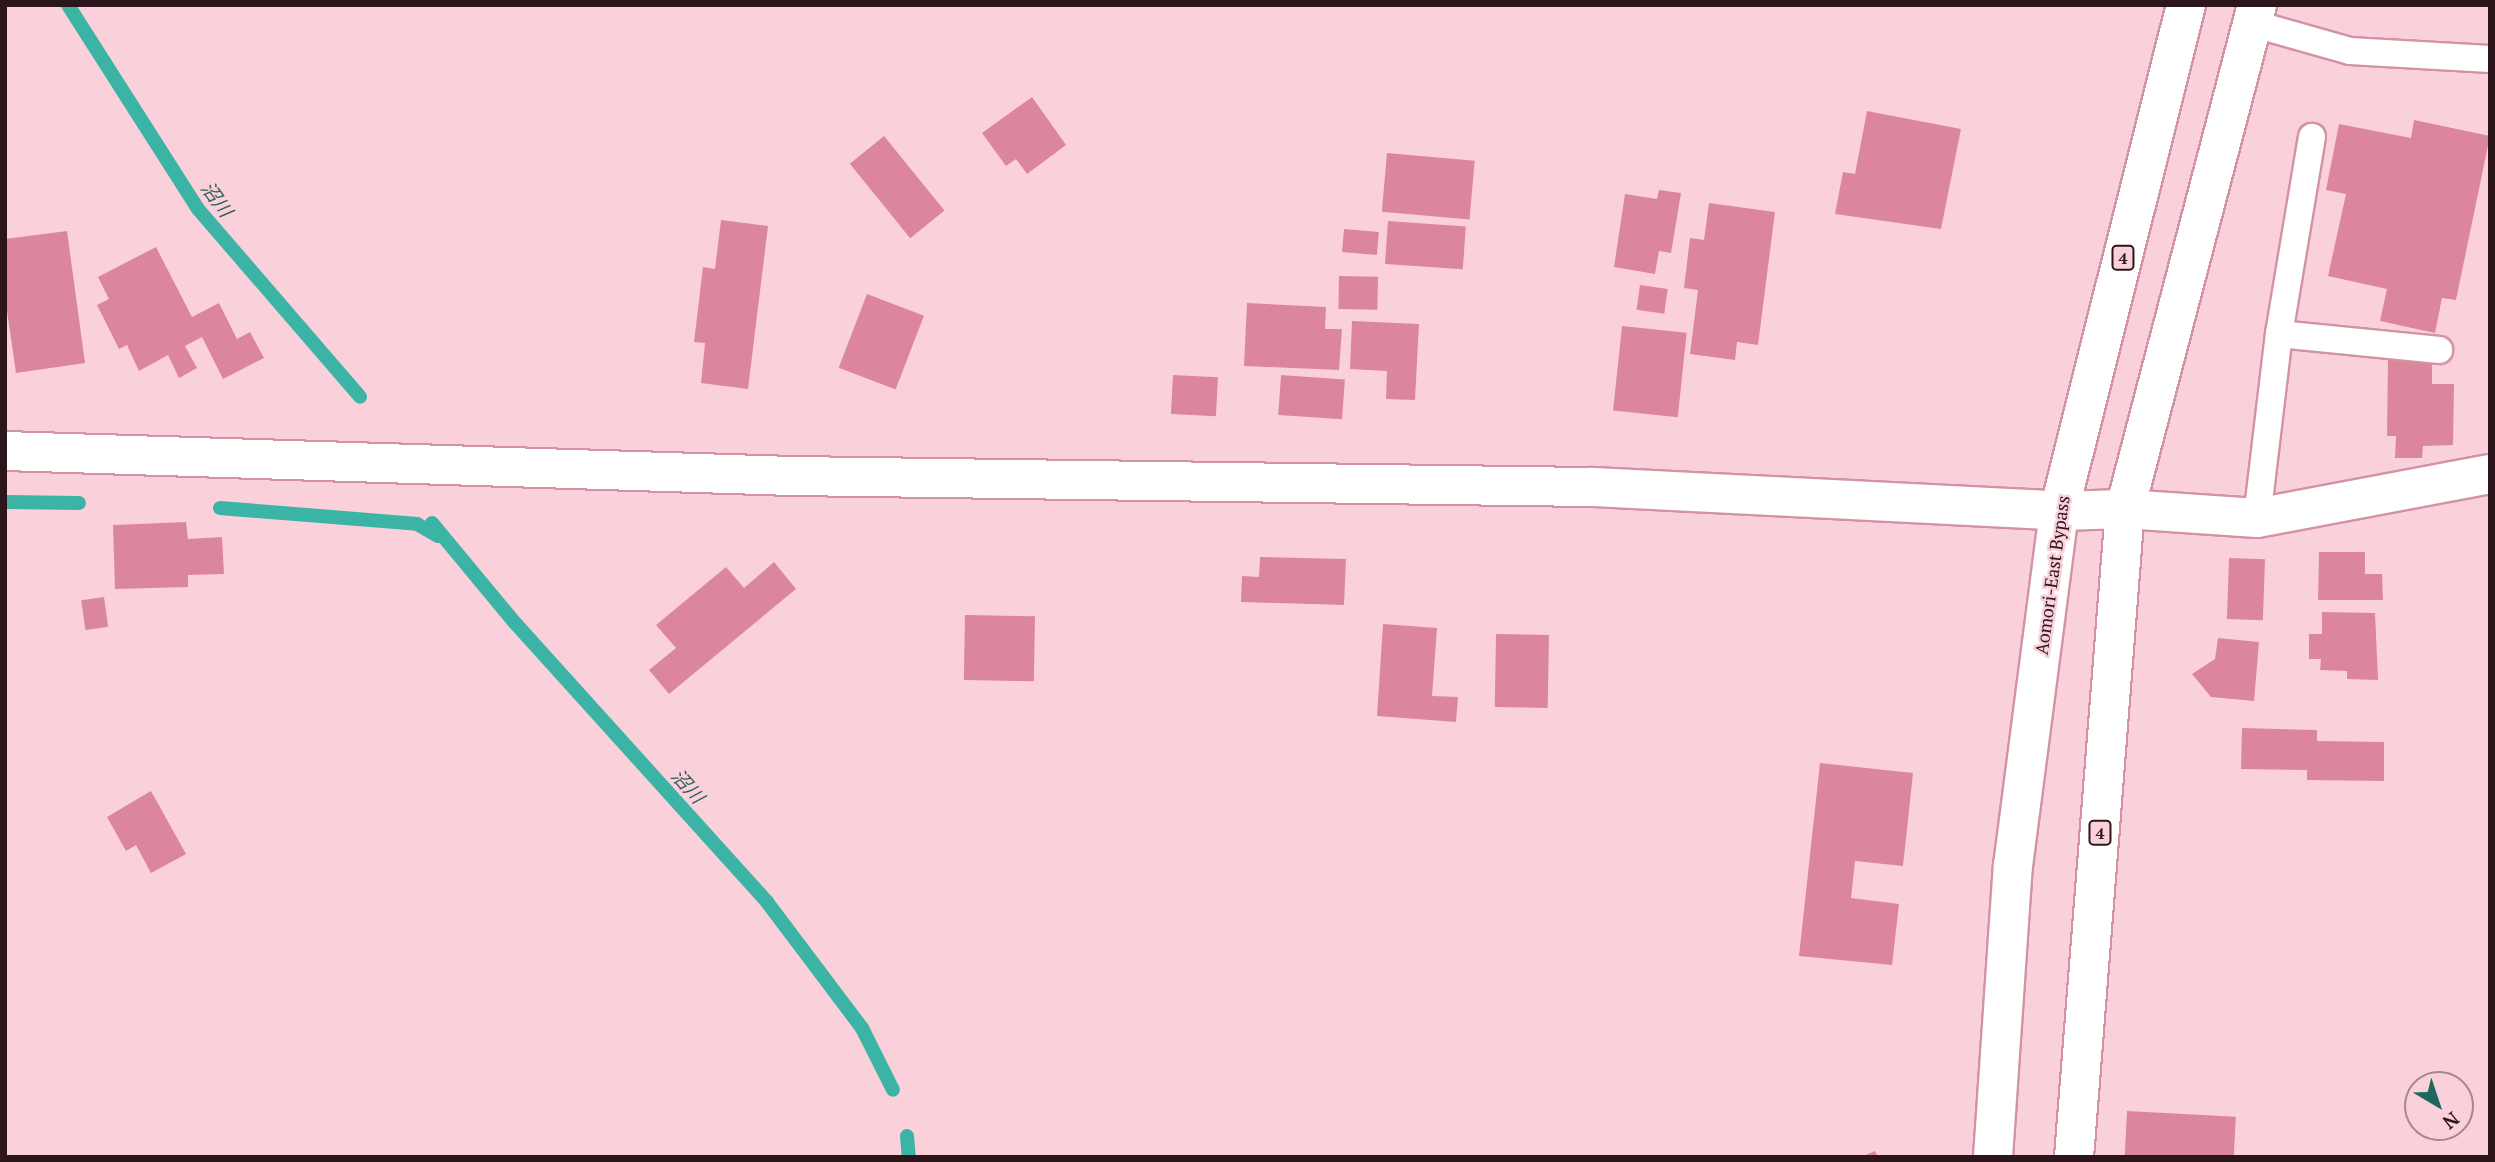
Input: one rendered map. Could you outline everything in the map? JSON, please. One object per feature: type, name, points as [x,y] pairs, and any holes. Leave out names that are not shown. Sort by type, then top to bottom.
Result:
[{"type":"main road","name":"Aomori-East Bypass","points":[[1993,1157],[2013,866],[2059,511],[2186,5]]},
{"type":"main road","name":"4","points":[[2074,1157],[2125,509],[2254,14]]},
{"type":"main road","points":[[5,451],[792,476],[1593,487],[2059,511],[2125,509],[2257,518],[2490,474]]},
{"type":"lane","points":[[2254,14],[2350,51],[2490,59]]},
{"type":"lane","points":[[2257,518],[2279,334],[2312,137]]},
{"type":"lane","points":[[2279,334],[2439,350]]},
{"type":"building","points":[[1032,97],[1066,145],[1027,174],[1016,159],[1006,166],[982,133]]},
{"type":"building","points":[[1867,111],[1961,129],[1941,229],[1835,214],[1843,172],[1855,174]]},
{"type":"building","points":[[2414,120],[2490,136],[2456,300],[2442,298],[2435,333],[2380,321],[2387,289],[2328,276],[2346,194],[2326,190],[2339,124],[2411,138]]},
{"type":"building","points":[[884,136],[944,211],[910,238],[850,164]]},
{"type":"building","points":[[1387,153],[1475,161],[1470,219],[1382,212]]},
{"type":"building","points":[[1659,190],[1681,193],[1671,253],[1659,251],[1655,274],[1614,267],[1625,194],[1657,199]]},
{"type":"building","points":[[1709,203],[1775,212],[1758,345],[1737,342],[1735,360],[1690,354],[1698,290],[1684,288],[1690,238],[1704,240]]},
{"type":"building","points":[[721,220],[768,226],[748,389],[701,383],[705,343],[694,342],[703,267],[715,269]]},
{"type":"building","points":[[1388,221],[1466,226],[1463,269],[1385,264]]},
{"type":"building","points":[[1344,229],[1379,232],[1377,255],[1342,252]]},
{"type":"building","points":[[67,231],[85,363],[16,373],[5,297],[5,239]]},
{"type":"building","points":[[156,247],[192,317],[219,303],[237,339],[250,332],[264,358],[223,379],[202,337],[185,346],[197,368],[179,378],[168,355],[139,371],[127,345],[119,349],[97,305],[109,299],[98,277]]},
{"type":"building","points":[[1339,276],[1378,277],[1377,310],[1338,309]]},
{"type":"building","points":[[1640,285],[1668,289],[1664,314],[1637,310]]},
{"type":"building","points":[[867,294],[924,316],[896,390],[839,368]]},
{"type":"building","points":[[1247,303],[1326,307],[1325,329],[1342,329],[1339,370],[1244,366]]},
{"type":"building","points":[[1352,321],[1419,324],[1415,400],[1386,399],[1387,371],[1350,369]]},
{"type":"building","points":[[1622,326],[1687,333],[1678,417],[1613,411]]},
{"type":"building","points":[[2388,360],[2432,360],[2432,384],[2454,384],[2453,445],[2423,446],[2422,458],[2395,458],[2396,436],[2387,436]]},
{"type":"building","points":[[1173,375],[1218,377],[1216,416],[1171,414]]},
{"type":"building","points":[[1281,375],[1345,379],[1342,419],[1278,415]]},
{"type":"building","points":[[186,522],[188,539],[222,537],[224,574],[188,575],[188,587],[115,589],[113,525]]},
{"type":"building","points":[[2319,552],[2365,552],[2365,574],[2382,574],[2383,600],[2318,600]]},
{"type":"building","points":[[1260,557],[1346,559],[1344,605],[1241,602],[1242,576],[1259,577]]},
{"type":"building","points":[[2229,558],[2265,559],[2263,620],[2227,619]]},
{"type":"building","points":[[774,562],[796,589],[669,694],[649,670],[676,648],[656,625],[726,567],[744,588]]},
{"type":"building","points":[[104,597],[108,627],[85,630],[81,600]]},
{"type":"building","points":[[2322,612],[2375,613],[2378,680],[2347,679],[2347,671],[2320,670],[2321,659],[2309,659],[2309,634],[2322,634]]},
{"type":"building","points":[[965,615],[1035,616],[1034,681],[964,680]]},
{"type":"building","points":[[1383,624],[1437,628],[1432,696],[1458,697],[1456,722],[1377,716]]},
{"type":"building","points":[[1496,634],[1549,635],[1548,708],[1495,707]]},
{"type":"building","points":[[2218,638],[2259,642],[2254,701],[2211,697],[2192,674],[2215,659]]},
{"type":"building","points":[[2242,728],[2317,730],[2317,741],[2384,742],[2384,781],[2307,780],[2307,770],[2241,769]]},
{"type":"building","points":[[1820,763],[1913,773],[1903,866],[1855,861],[1851,898],[1899,904],[1892,965],[1799,956]]},
{"type":"building","points":[[151,791],[186,854],[151,873],[136,845],[126,851],[107,817]]},
{"type":"building","points":[[2127,1111],[2236,1117],[2234,1157],[2125,1157]]},
{"type":"building","points":[[1875,1151],[1878,1157],[1861,1157]]},
{"type":"waterway","name":"沼川","points":[[68,5],[198,209],[360,397]]},
{"type":"waterway","points":[[5,502],[79,503]]},
{"type":"waterway","points":[[220,508],[417,524],[438,536]]},
{"type":"waterway","name":"沼川","points":[[432,523],[516,624],[767,902],[862,1028],[893,1090]]},
{"type":"waterway","name":"沼川","points":[[907,1136],[909,1157]]}]
